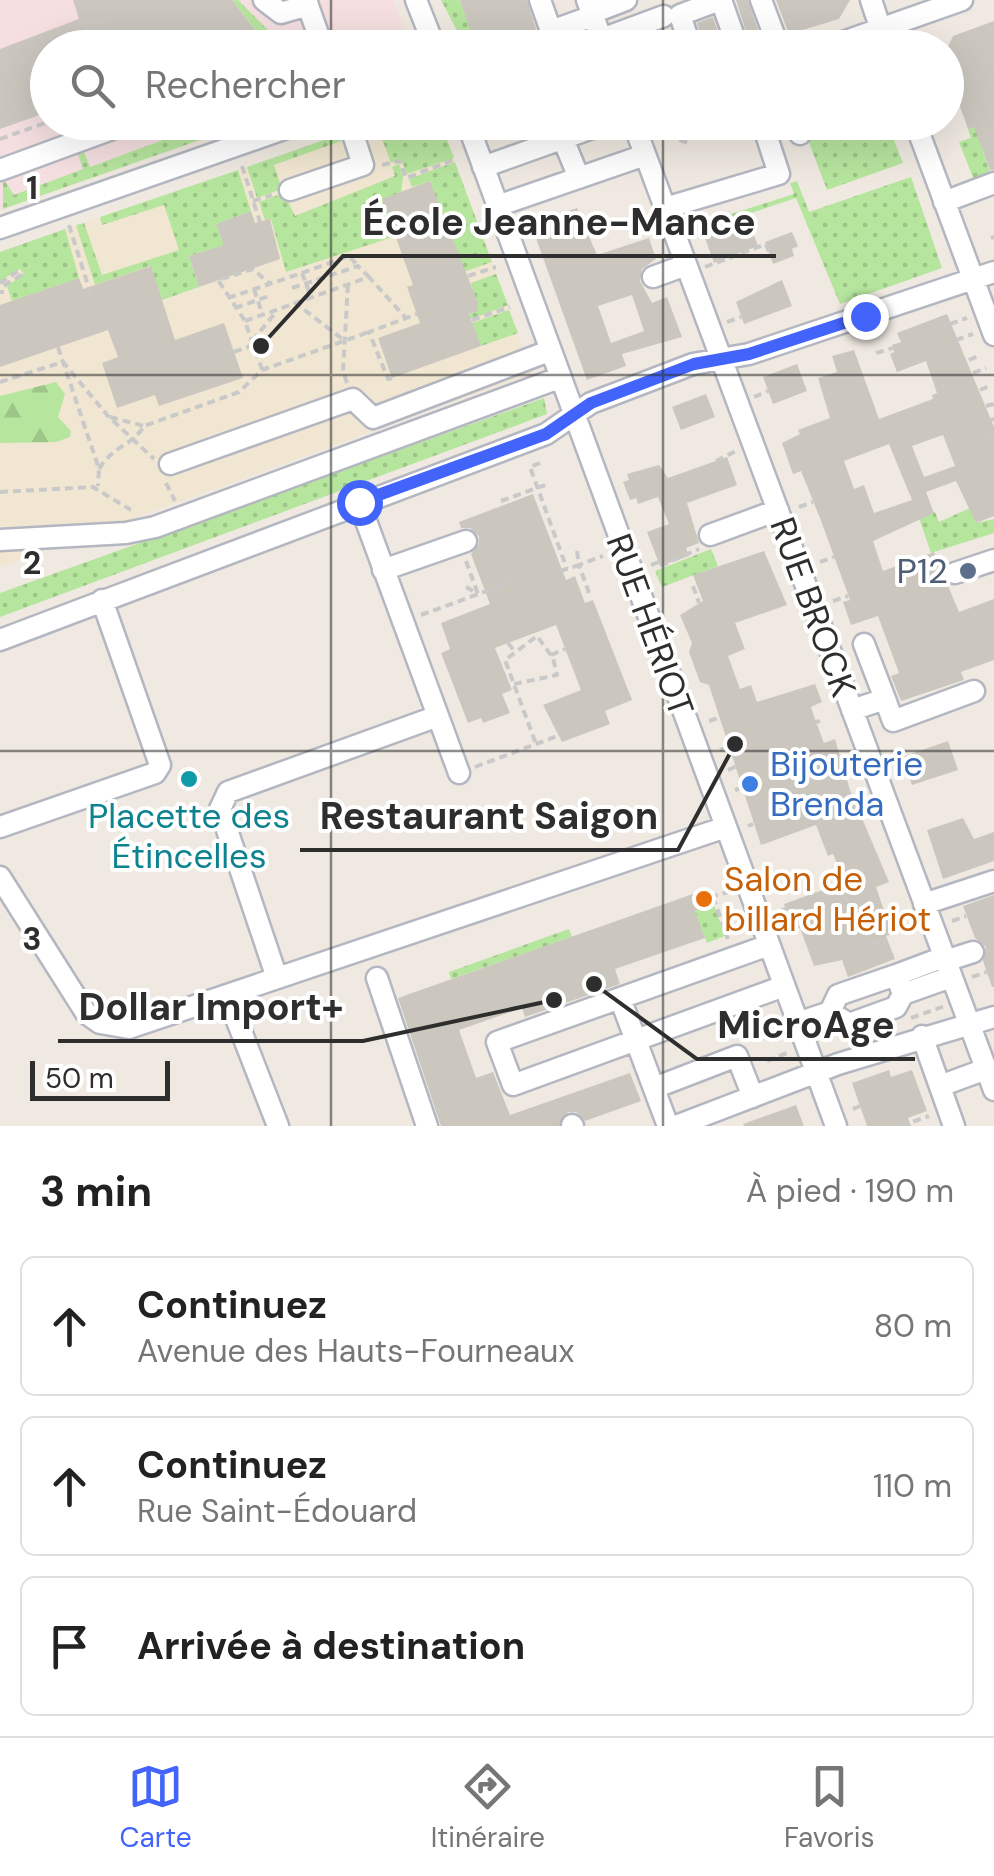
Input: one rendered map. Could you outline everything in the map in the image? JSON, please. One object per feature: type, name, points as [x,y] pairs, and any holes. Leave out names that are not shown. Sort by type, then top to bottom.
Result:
[{"type":"street","points":[[264,0],[281,14],[306,3],[316,30]]},
{"type":"street","points":[[416,0],[428,30]]},
{"type":"street","points":[[540,0],[551,30]]},
{"type":"street","points":[[565,30],[590,10],[626,0]]},
{"type":"street","points":[[685,30],[680,15],[720,0],[731,30]]},
{"type":"street","points":[[761,0],[772,30]]},
{"type":"street","points":[[870,0],[881,30]]},
{"type":"street","points":[[900,30],[962,0]]},
{"type":"street","points":[[632,30],[664,16]]},
{"type":"street","points":[[0,170],[83,140]]},
{"type":"street","points":[[0,228],[253,140]]},
{"type":"street","points":[[282,192],[363,165],[355,140]]},
{"type":"street","name":"RUE HÉRIOT","points":[[473,140],[836,1126]]},
{"type":"street","points":[[483,167],[557,140]]},
{"type":"street","points":[[564,140],[579,178]]},
{"type":"street","name":"RUE BROCK","points":[[640,140],[665,208],[695,266],[721,359],[786,509],[916,908],[953,968],[994,1090]]},
{"type":"street","points":[[665,208],[779,174],[768,140]]},
{"type":"street","points":[[921,140],[972,280],[984,334]]},
{"type":"street","points":[[497,206],[645,155]]},
{"type":"street","points":[[944,202],[994,183]]},
{"type":"street","points":[[653,277],[695,266]]},
{"type":"street","points":[[0,640],[546,434],[600,399],[694,364],[721,359],[994,272]]},
{"type":"street","points":[[165,465],[353,399],[374,418],[549,351]]},
{"type":"street","points":[[0,540],[126,533],[155,527],[559,378]]},
{"type":"street","points":[[359,502],[438,716],[466,770]]},
{"type":"street","points":[[710,536],[786,509]]},
{"type":"street","points":[[383,570],[466,551]]},
{"type":"street","points":[[955,574],[994,560]]},
{"type":"street","points":[[0,827],[156,773],[160,765],[102,600]]},
{"type":"street","points":[[864,644],[893,721],[974,691]]},
{"type":"street","points":[[852,710],[884,699]]},
{"type":"street","points":[[277,978],[220,809],[223,800],[228,792],[438,716]]},
{"type":"street","points":[[0,877],[86,1013],[100,1023],[129,1028],[726,827]]},
{"type":"street","points":[[916,908],[994,880]]},
{"type":"street","points":[[769,945],[497,1042],[512,1085],[784,986]]},
{"type":"street","points":[[797,1023],[830,1012],[838,995],[900,985],[953,968],[973,952]]},
{"type":"street","points":[[377,978],[427,1126]]},
{"type":"street","points":[[830,1012],[849,1024],[896,1007],[900,985]]},
{"type":"street","points":[[228,995],[278,1126]]},
{"type":"street","points":[[620,998],[668,1126]]},
{"type":"street","points":[[676,1126],[922,1036],[994,1018]]},
{"type":"street","points":[[922,1036],[954,1126]]},
{"type":"street","points":[[654,1088],[737,1056],[753,1098]]},
{"type":"street","points":[[940,1086],[986,1068]]},
{"type":"path","points":[[0,139],[30,128]]},
{"type":"path","points":[[680,140],[691,144]]},
{"type":"path","points":[[406,178],[456,158]]},
{"type":"path","points":[[391,164],[400,161],[406,185]]},
{"type":"path","points":[[242,166],[260,222]]},
{"type":"path","points":[[253,201],[282,192]]},
{"type":"path","points":[[69,226],[92,298]]},
{"type":"path","points":[[695,266],[766,244],[769,252]]},
{"type":"path","points":[[228,298],[349,256],[406,318]]},
{"type":"path","points":[[292,288],[358,266]]},
{"type":"path","points":[[468,276],[496,267]]},
{"type":"path","points":[[262,370],[245,321],[218,280],[252,268],[270,284]]},
{"type":"path","points":[[302,273],[311,297]]},
{"type":"path","points":[[245,321],[369,277]]},
{"type":"path","points":[[343,371],[348,284]]},
{"type":"path","points":[[254,289],[262,314]]},
{"type":"path","points":[[235,308],[269,296]]},
{"type":"path","points":[[294,302],[344,341]]},
{"type":"path","points":[[472,320],[510,307]]},
{"type":"path","points":[[234,352],[252,343],[280,308]]},
{"type":"path","points":[[108,416],[144,426],[239,392],[262,370],[417,314]]},
{"type":"path","points":[[725,323],[741,316]]},
{"type":"path","points":[[950,324],[967,318]]},
{"type":"path","points":[[370,332],[388,379],[392,378]]},
{"type":"path","points":[[956,340],[984,334]]},
{"type":"path","points":[[58,347],[99,469],[98,487]]},
{"type":"path","points":[[876,354],[893,348]]},
{"type":"path","points":[[969,360],[981,355]]},
{"type":"path","points":[[0,382],[63,362]]},
{"type":"path","points":[[63,362],[108,416],[165,465]]},
{"type":"path","points":[[974,372],[986,368]]},
{"type":"path","points":[[980,390],[992,385]]},
{"type":"path","points":[[753,398],[768,391]]},
{"type":"path","points":[[986,406],[994,404]]},
{"type":"path","points":[[99,469],[113,448],[136,439],[144,426]]},
{"type":"path","points":[[716,461],[736,451]]},
{"type":"path","points":[[540,463],[530,468],[567,569]]},
{"type":"path","points":[[500,502],[548,484]]},
{"type":"path","points":[[0,492],[98,487],[143,514]]},
{"type":"path","points":[[786,509],[813,502]]},
{"type":"path","points":[[166,510],[177,506]]},
{"type":"path","points":[[466,551],[478,594]]},
{"type":"path","points":[[577,552],[590,593]]},
{"type":"path","points":[[651,565],[658,562],[660,566],[695,552]]},
{"type":"path","points":[[560,572],[602,556]]},
{"type":"path","points":[[815,564],[834,557]]},
{"type":"path","points":[[415,618],[511,582]]},
{"type":"path","points":[[693,586],[699,603]]},
{"type":"path","points":[[466,587],[478,594]]},
{"type":"path","points":[[830,602],[848,596]]},
{"type":"path","points":[[514,684],[558,676],[537,636],[505,660],[536,744]]},
{"type":"path","points":[[508,643],[516,652]]},
{"type":"path","points":[[550,655],[566,649]]},
{"type":"path","points":[[709,721],[720,717]]},
{"type":"path","points":[[466,770],[560,735]]},
{"type":"path","points":[[720,750],[730,746]]},
{"type":"path","points":[[728,770],[737,766]]},
{"type":"path","points":[[735,790],[744,786]]},
{"type":"path","points":[[727,936],[712,897],[728,892]]},
{"type":"path","points":[[887,919],[916,908]]},
{"type":"path","points":[[950,922],[966,916]]},
{"type":"path","points":[[870,944],[888,941]]},
{"type":"path","points":[[953,968],[986,972]]},
{"type":"path","points":[[767,1061],[787,1053]]},
{"type":"path","points":[[852,1109],[860,1106]]},
{"type":"path","points":[[901,1126],[918,1120]]},
{"type":"shaded area","points":[[0,0],[393,0],[404,30],[30,30],[30,140],[202,140],[0,210]]},
{"type":"shaded area","points":[[326,140],[447,140],[532,373],[0,567],[0,252]]},
{"type":"green space","points":[[232,0],[238,0],[268,30],[256,30]]},
{"type":"green space","points":[[441,0],[460,0],[470,30],[457,30]]},
{"type":"green space","points":[[994,119],[994,148],[983,152],[993,179],[976,185],[959,142],[971,138],[968,129]]},
{"type":"green space","points":[[163,140],[200,140],[3,209],[3,178],[14,195],[83,169],[78,154],[84,152],[90,167]]},
{"type":"green space","points":[[324,140],[344,140],[274,165],[282,189],[257,198],[247,167]]},
{"type":"green space","points":[[382,140],[447,140],[454,158],[407,174],[401,159],[391,163]]},
{"type":"green space","points":[[808,140],[894,140],[903,163],[827,190]]},
{"type":"green space","points":[[455,162],[492,262],[463,272],[430,181],[412,187],[409,179]]},
{"type":"green space","points":[[399,164],[403,177],[396,236],[286,272],[271,219],[265,220],[259,202],[284,193],[295,216],[395,176],[392,167]]},
{"type":"green space","points":[[238,170],[251,211],[216,224],[224,245],[189,256],[199,287],[162,300],[150,266],[95,285],[76,225],[84,223],[102,275],[179,250],[164,205],[102,225],[100,217]]},
{"type":"green space","points":[[911,177],[942,268],[840,304],[796,198],[694,232],[686,211],[692,212],[697,225],[794,194],[790,183],[797,181],[809,212]]},
{"type":"green space","points":[[65,229],[79,278],[12,301],[7,286],[24,274],[20,269],[0,281],[0,252]]},
{"type":"green space","points":[[496,274],[508,305],[471,319],[469,314],[478,311],[471,283]]},
{"type":"green space","points":[[509,310],[518,333],[481,346],[472,323]]},
{"type":"green space","points":[[56,382],[65,394],[58,417],[71,431],[70,437],[56,442],[0,443],[0,396]]},
{"type":"green space","points":[[544,398],[547,414],[0,617],[0,593]]},
{"type":"green space","points":[[970,508],[976,523],[994,519],[994,533],[931,553],[919,518],[935,512],[939,522]]},
{"type":"green space","points":[[711,549],[718,566],[662,587],[655,571]]},
{"type":"green space","points":[[714,905],[725,936],[707,943],[695,911]]},
{"type":"green space","points":[[569,929],[572,937],[451,979],[449,972]]},
{"type":"building","points":[[73,0],[232,0],[255,30],[50,30],[79,19]]},
{"type":"building","points":[[460,0],[527,0],[536,30],[470,30]]},
{"type":"building","points":[[736,0],[748,0],[758,30],[745,30]]},
{"type":"building","points":[[776,0],[850,0],[839,19],[802,30],[787,30]]},
{"type":"building","points":[[713,17],[717,30],[699,30],[697,23]]},
{"type":"building","points":[[994,21],[994,170],[990,170],[974,127],[968,129],[964,118],[964,32]]},
{"type":"building","points":[[30,38],[30,118],[0,129],[0,49]]},
{"type":"building","points":[[430,181],[478,303],[478,311],[469,314],[481,346],[392,378],[378,338],[420,323],[407,287],[413,285],[382,199]]},
{"type":"building","points":[[577,208],[597,255],[649,238],[656,259],[642,269],[640,281],[652,303],[667,297],[682,337],[622,354],[626,366],[587,380],[533,230],[539,228],[537,222]],"holes":[[[632,295],[644,331],[611,343],[598,306]]]},
{"type":"building","points":[[251,211],[255,223],[270,219],[280,259],[199,287],[189,256],[224,245],[216,224]]},
{"type":"building","points":[[749,222],[758,246],[714,263],[705,238]]},
{"type":"building","points":[[792,232],[798,246],[792,249],[794,256],[773,264],[765,242]]},
{"type":"building","points":[[151,266],[175,340],[224,323],[243,378],[159,406],[155,395],[117,408],[102,363],[118,357],[108,330],[0,367],[0,305],[79,278],[83,289]]},
{"type":"building","points":[[782,280],[792,306],[744,324],[736,302]]},
{"type":"building","points":[[947,314],[994,427],[994,516],[976,523],[956,481],[926,492],[934,513],[873,541],[883,571],[934,552],[959,612],[994,599],[994,660],[961,672],[964,680],[901,701],[891,676],[899,673],[878,616],[851,625],[843,602],[850,600],[820,518],[801,471],[793,474],[782,443],[800,434],[798,430],[830,418],[818,378],[837,372],[832,356],[854,350],[879,419],[933,399],[932,395],[937,393],[926,361],[897,372],[890,354],[894,352],[892,345],[901,342],[897,333]],"holes":[[[943,435],[955,466],[924,477],[912,446]],[[889,444],[912,500],[874,513],[864,485],[854,489],[844,461]]]},
{"type":"building","points":[[797,364],[807,391],[773,404],[763,377]]},
{"type":"building","points":[[706,394],[715,417],[681,430],[672,407]]},
{"type":"building","points":[[727,457],[737,485],[687,503],[699,543],[686,548],[689,556],[660,566],[647,532],[669,524],[658,497],[638,504],[636,498],[630,500],[623,482],[629,480],[627,474],[659,465],[668,478]]},
{"type":"building","points":[[533,494],[566,580],[575,576],[585,603],[593,600],[632,700],[605,711],[610,724],[562,742],[543,705],[581,690],[556,625],[495,648],[512,690],[502,694],[510,713],[483,723],[481,718],[468,723],[441,653],[450,649],[441,623],[490,604],[471,554],[479,544],[479,536],[470,528],[461,528],[459,522]]},
{"type":"building","points":[[764,551],[787,605],[735,623],[745,649],[728,656],[740,689],[751,685],[757,702],[815,684],[822,702],[811,707],[816,722],[824,743],[835,739],[850,790],[889,882],[876,887],[892,934],[886,936],[895,959],[848,977],[842,960],[814,966],[800,928],[793,930],[784,904],[845,882],[833,854],[828,856],[816,825],[761,845],[709,685],[700,682],[689,652],[692,643],[680,615],[703,601],[693,575]]},
{"type":"building","points":[[948,741],[958,770],[912,785],[902,757]]},
{"type":"building","points":[[963,818],[974,839],[994,832],[994,861],[943,879],[927,830]]},
{"type":"building","points":[[707,889],[713,905],[695,911],[705,938],[615,969],[620,984],[525,1017],[522,1008],[459,1030],[476,1078],[493,1072],[510,1115],[630,1073],[641,1101],[585,1121],[576,1112],[568,1112],[559,1126],[441,1126],[398,998]]},
{"type":"building","points":[[994,895],[992,987],[983,961],[986,947],[975,938],[963,906]]},
{"type":"building","points":[[889,1070],[891,1077],[912,1070],[927,1111],[908,1118],[911,1126],[867,1126],[852,1083]]},
{"type":"building","points":[[796,1105],[804,1126],[743,1124]]},
{"type":"place","name":"École Jeanne-Mance","points":[[261,346]]},
{"type":"place","name":"P12","points":[[968,571]]},
{"type":"place","name":"Restaurant Saigon","points":[[735,744]]},
{"type":"place","name":"Placette des Étincelles","points":[[189,779]]},
{"type":"place","name":"Bijouterie Brenda","points":[[750,784]]},
{"type":"place","name":"Salon de billard Hériot","points":[[704,899]]},
{"type":"place","name":"MicroAge","points":[[594,984]]},
{"type":"place","name":"Dollar Import+","points":[[554,1000]]},
{"type":"route","points":[[359,502],[556,430],[591,403],[694,364],[749,354],[865,316]]}]
